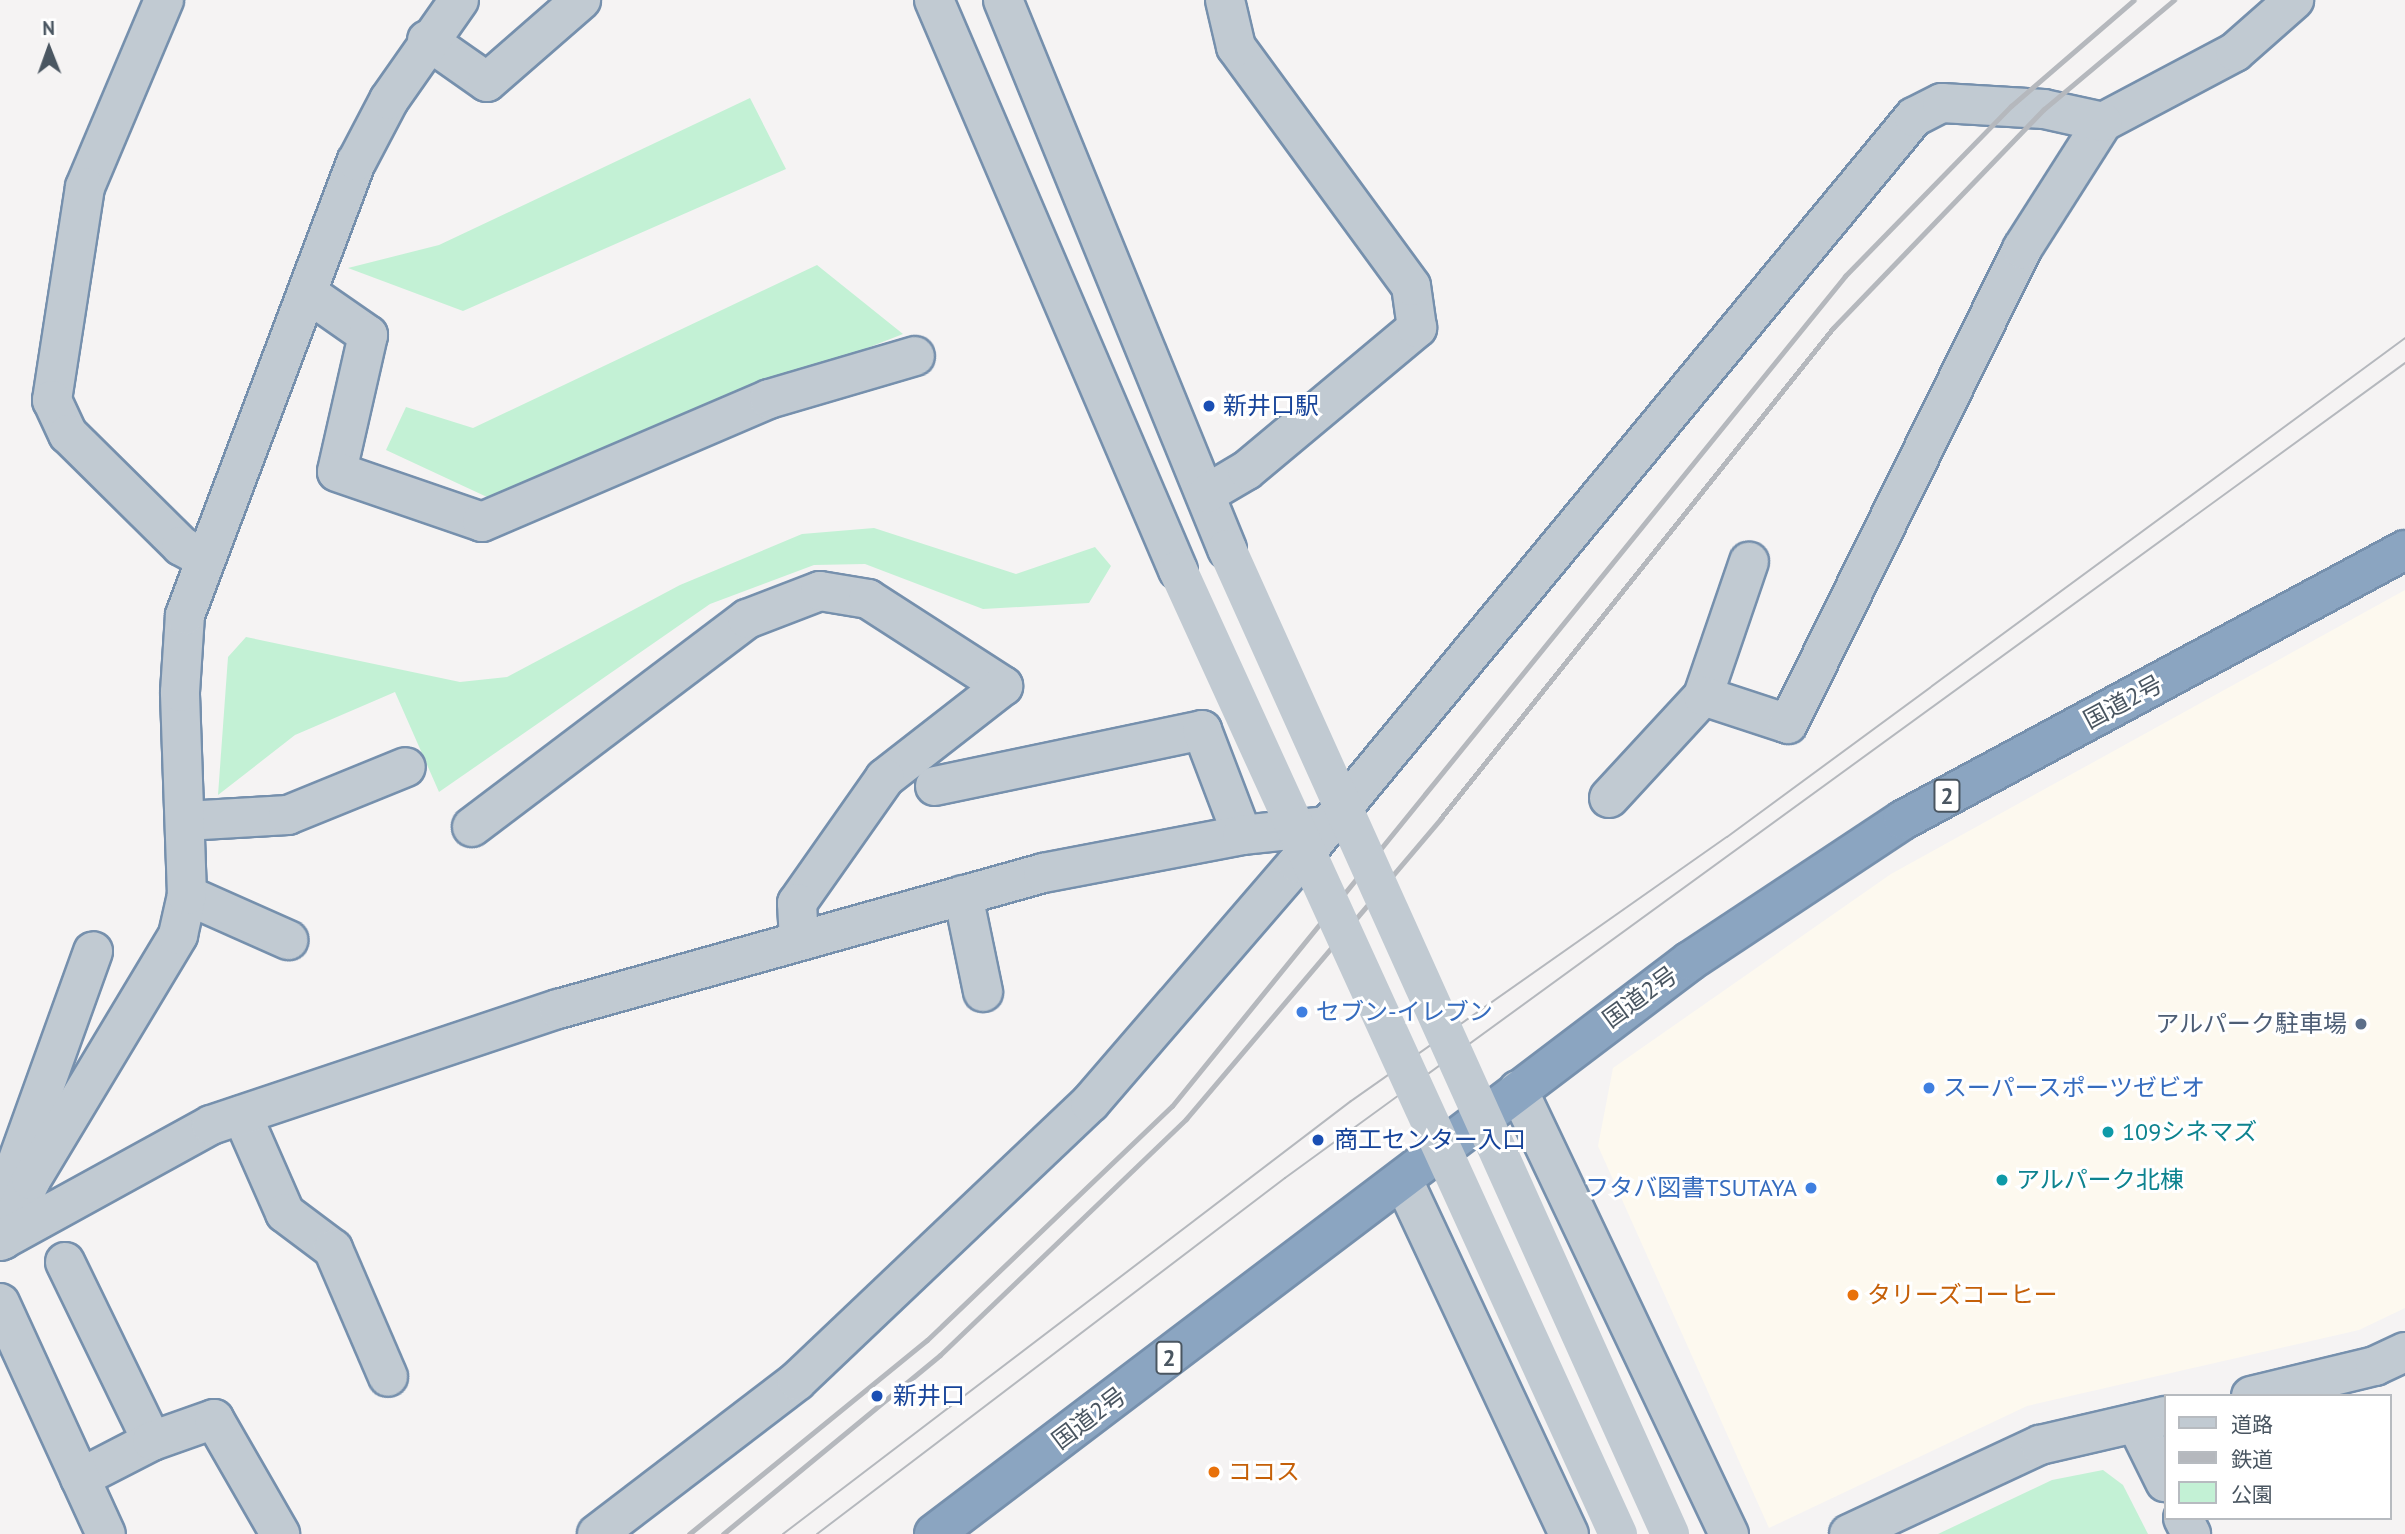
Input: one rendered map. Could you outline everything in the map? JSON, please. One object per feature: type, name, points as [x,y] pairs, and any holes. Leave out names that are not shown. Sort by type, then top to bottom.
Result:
[{"type":"highway","name":"国道2号","points":[[934,1534],[1690,961],[1903,820],[2405,550]]},
{"type":"street","points":[[164,0],[85,187],[52,400],[68,434],[181,546],[204,558]]},
{"type":"street","points":[[1,1250],[31,1180],[161,971],[187,895],[180,692],[185,615],[204,558],[309,294],[356,161],[427,40],[458,0]]},
{"type":"street","points":[[427,40],[488,82],[580,0]]},
{"type":"street","points":[[934,0],[1178,570],[1618,1534]]},
{"type":"street","points":[[1003,0],[1208,493],[1227,550],[1670,1534]]},
{"type":"street","points":[[1208,493],[1247,470],[1417,328],[1411,286],[1236,47],[1225,0]]},
{"type":"street","points":[[1703,696],[1788,724],[2022,249],[2103,122],[2235,52],[2294,0]]},
{"type":"street","points":[[597,1534],[797,1381],[1090,1103],[1328,826],[1914,117],[1942,103],[2044,109],[2103,122]]},
{"type":"street","points":[[309,294],[369,335],[337,472],[482,522],[769,399],[915,356]]},
{"type":"street","points":[[1609,798],[1703,696],[1749,562]]},
{"type":"street","points":[[472,827],[747,619],[820,591],[868,599],[1003,686],[885,778],[797,903],[799,939]]},
{"type":"street","points":[[935,786],[1202,730],[1242,835]]},
{"type":"street","points":[[185,821],[288,815],[406,767]]},
{"type":"street","points":[[1,1250],[211,1125],[558,1009],[799,939],[1043,873],[1242,835],[1328,826]]},
{"type":"street","points":[[187,895],[288,940]]},
{"type":"street","points":[[963,895],[983,992]]},
{"type":"street","points":[[1,1250],[5,1186],[93,951]]},
{"type":"street","points":[[1518,1090],[1729,1534]]},
{"type":"street","points":[[242,1115],[285,1213],[333,1249],[388,1377]]},
{"type":"street","points":[[1403,1180],[1569,1534]]},
{"type":"street","points":[[65,1262],[152,1441]]},
{"type":"street","points":[[0,1303],[106,1534]]},
{"type":"street","points":[[2258,1394],[2375,1366],[2405,1352]]},
{"type":"street","points":[[80,1478],[152,1441],[214,1419],[280,1534]]},
{"type":"street","points":[[1850,1534],[2040,1445],[2151,1420],[2164,1478]]},
{"type":"shaded area","points":[[2405,590],[2405,1308],[2359,1330],[2027,1406],[1769,1528],[1598,1146],[1613,1068],[1891,874]]},
{"type":"green space","points":[[750,98],[786,169],[463,311],[348,268],[439,245]]},
{"type":"green space","points":[[817,265],[903,334],[487,497],[386,450],[406,407],[473,428]]},
{"type":"green space","points":[[874,528],[1016,574],[1095,547],[1111,566],[1089,603],[983,609],[865,564],[814,565],[710,604],[439,792],[395,692],[295,735],[218,795],[228,657],[246,637],[460,682],[507,677],[680,585],[802,534]]},
{"type":"green space","points":[[2103,1470],[2123,1485],[2148,1534],[1938,1534],[2052,1480]]},
{"type":"tram line","points":[[783,1534],[1351,1101],[1727,837],[2405,338]]},
{"type":"tram line","points":[[817,1534],[1285,1178],[2405,363]]},
{"type":"railway","points":[[689,1534],[927,1340],[1172,1106],[1845,276],[2011,106],[2134,0]]},
{"type":"railway","points":[[723,1534],[940,1355],[1186,1119],[1441,818],[1833,328],[2044,109],[2174,0]]},
{"type":"place","name":"新井口駅","points":[[1209,406]]},
{"type":"place","name":"セブン-イレブン","points":[[1302,1012]]},
{"type":"place","name":"アルパーク駐車場","points":[[2361,1024]]},
{"type":"place","name":"スーパースポーツゼビオ","points":[[1929,1088]]},
{"type":"place","name":"109シネマズ","points":[[2108,1132]]},
{"type":"place","name":"商工センター入口","points":[[1318,1140]]},
{"type":"place","name":"アルパーク北棟","points":[[2002,1180]]},
{"type":"place","name":"フタバ図書TSUTAYA","points":[[1811,1188]]},
{"type":"place","name":"タリーズコーヒー","points":[[1853,1295]]},
{"type":"place","name":"新井口","points":[[877,1396]]},
{"type":"place","name":"ココス","points":[[1214,1472]]}]
